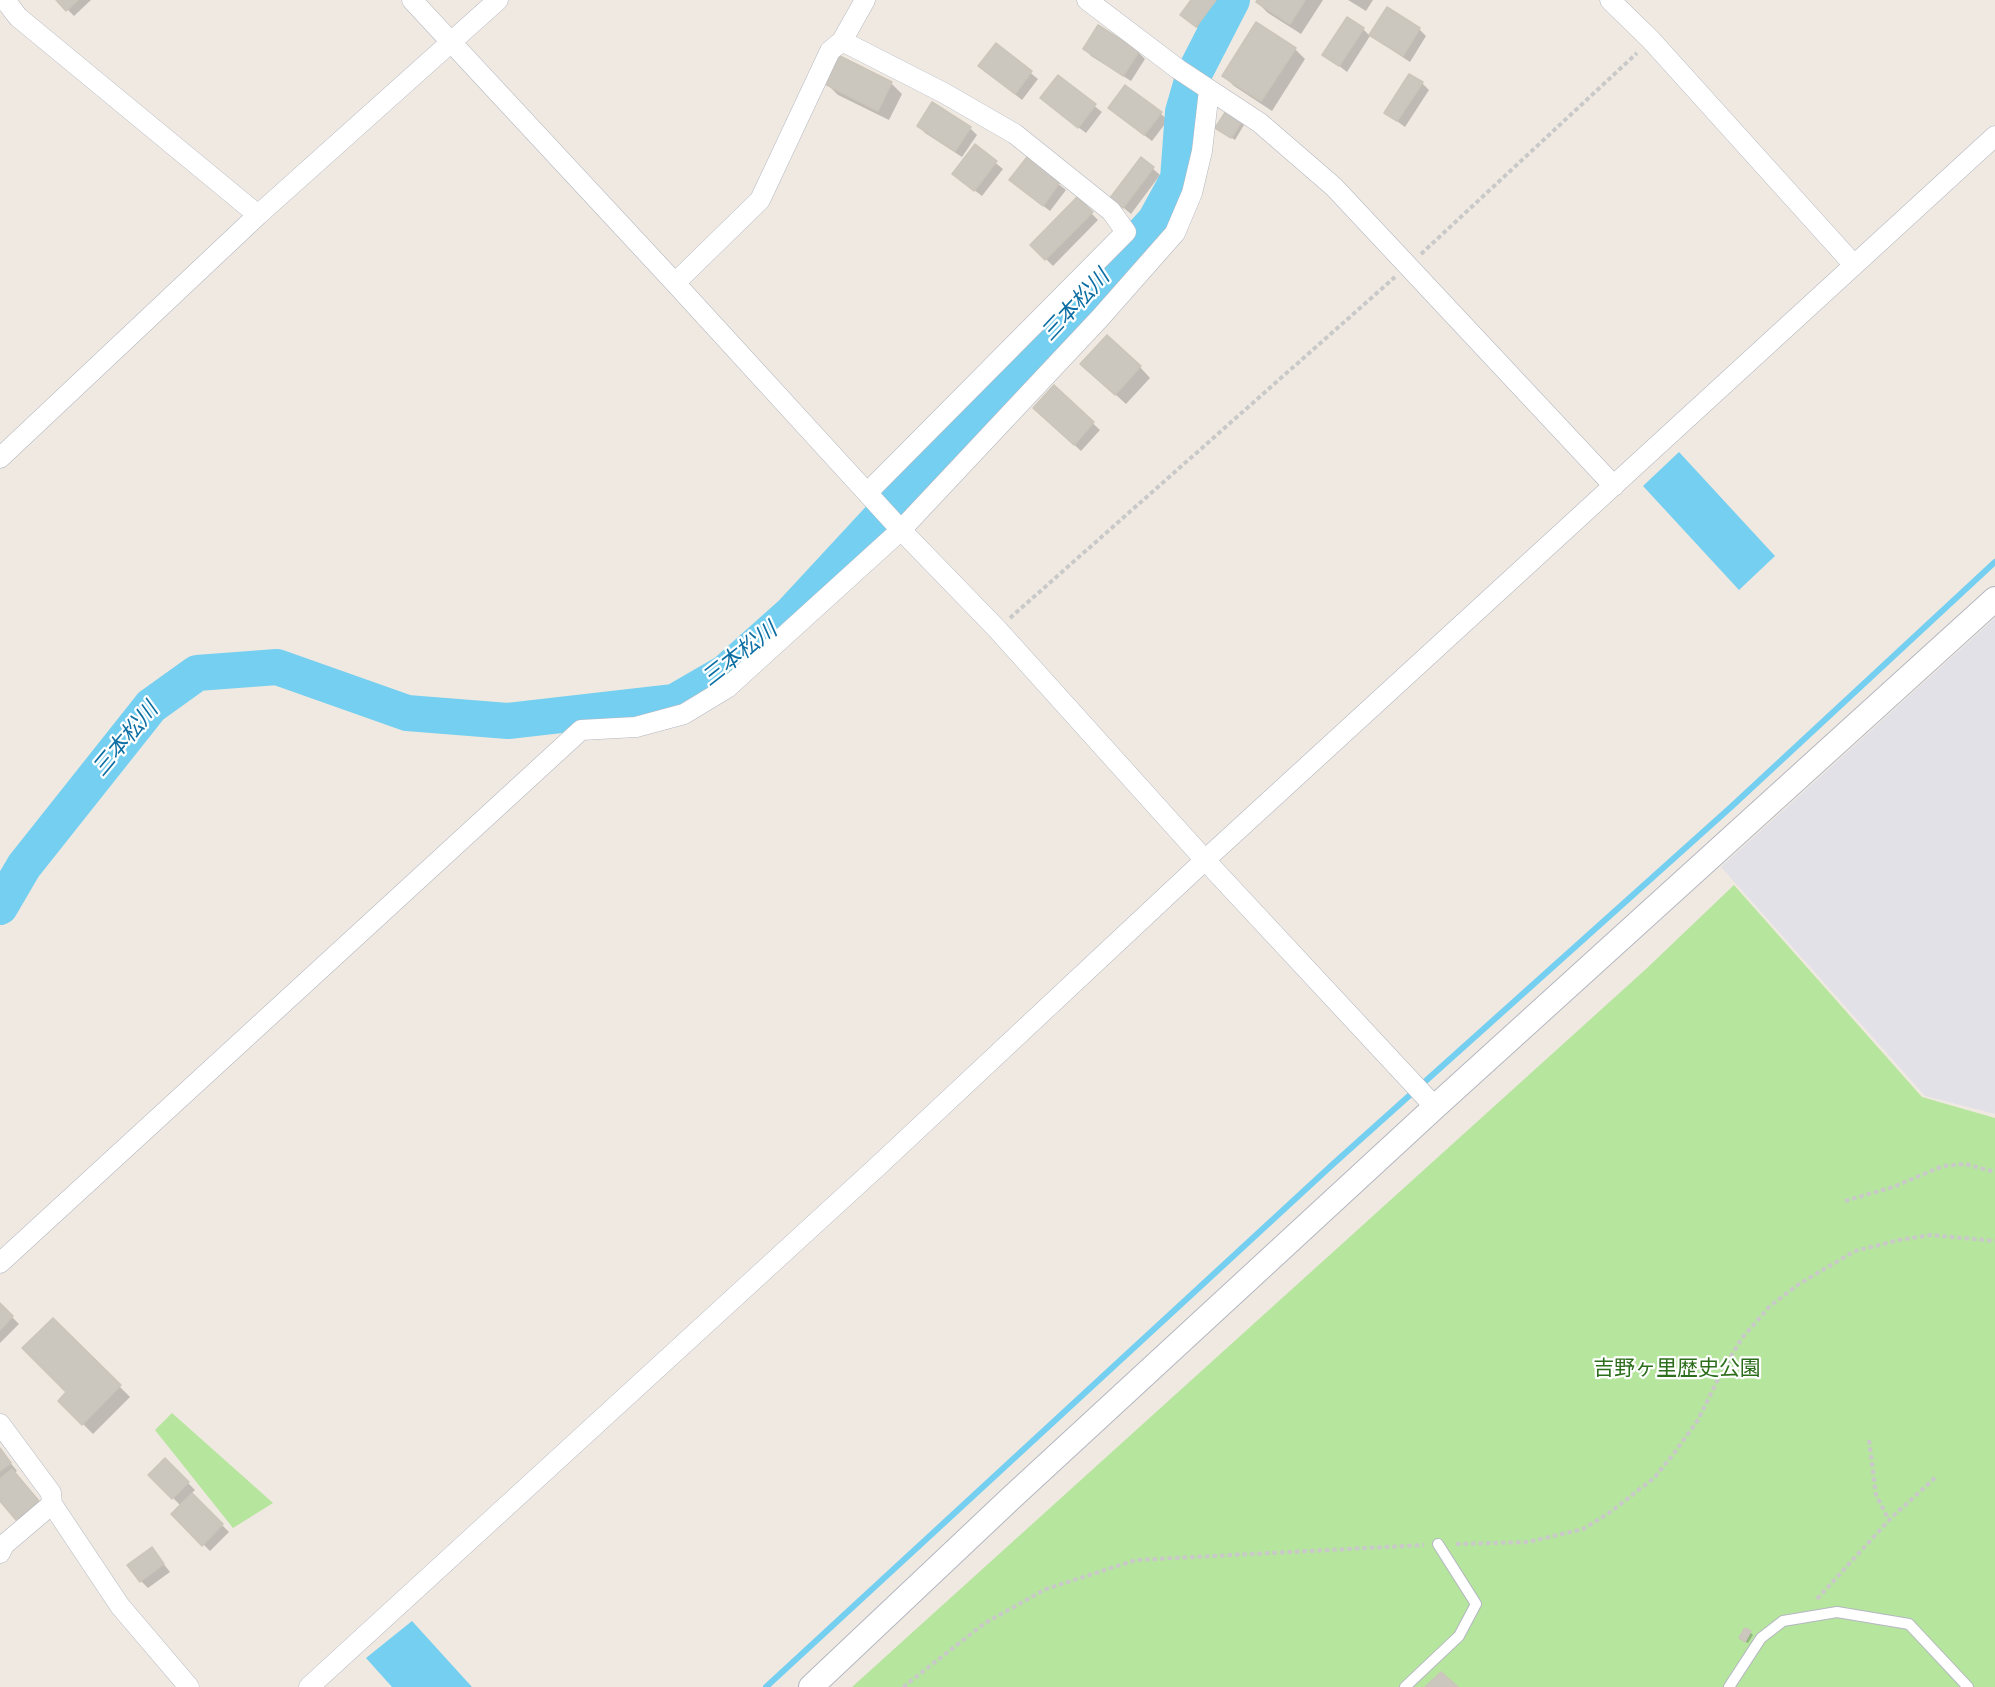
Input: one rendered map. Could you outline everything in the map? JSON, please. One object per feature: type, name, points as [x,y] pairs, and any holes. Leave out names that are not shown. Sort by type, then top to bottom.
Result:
[{"type":"street","points":[[5,0],[18,16],[258,215]]},
{"type":"street","points":[[412,0],[867,493],[997,629],[1205,860],[1435,1107]]},
{"type":"street","points":[[0,458],[258,215],[452,44],[498,0]]},
{"type":"street","points":[[675,283],[760,200],[831,51],[842,41],[865,0]]},
{"type":"street","points":[[1087,0],[1178,69],[1260,123],[1334,187],[1614,486]]},
{"type":"street","points":[[1610,0],[1651,40],[1854,266]]},
{"type":"street","points":[[842,41],[944,93],[1015,134],[1112,211],[1126,232],[867,493]]},
{"type":"street","points":[[0,1263],[581,730],[636,727],[684,714],[727,688],[902,530],[1100,318],[1175,233],[1192,193],[1202,151],[1209,90]]},
{"type":"street","points":[[309,1687],[869,1174],[1205,860],[1995,136]]},
{"type":"street","points":[[811,1687],[1010,1499],[1435,1107],[1995,599]]},
{"type":"street","points":[[0,1424],[51,1493],[52,1504],[120,1606],[189,1687]]},
{"type":"street","points":[[0,1553],[4,1545],[52,1504]]},
{"type":"lane","points":[[1406,1687],[1459,1636],[1476,1604],[1438,1544]]},
{"type":"lane","points":[[1729,1687],[1761,1638],[1783,1621],[1837,1612],[1909,1624],[1968,1687]]},
{"type":"path","points":[[997,629],[1408,266],[1651,40]]},
{"type":"path","points":[[1845,1201],[1893,1187],[1943,1166],[1965,1164],[1995,1172]]},
{"type":"path","points":[[903,1687],[985,1623],[1046,1589],[1136,1560],[1312,1549],[1528,1542],[1582,1529],[1609,1513],[1654,1478],[1698,1420],[1720,1373],[1742,1338],[1770,1306],[1799,1284],[1855,1251],[1899,1240],[1931,1235],[1995,1241]]},
{"type":"path","points":[[1869,1440],[1876,1495],[1888,1520]]},
{"type":"path","points":[[1801,1618],[1888,1520],[1937,1476]]},
{"type":"shaded area","points":[[1995,618],[1995,1114],[1925,1096],[1721,867]]},
{"type":"green space","name":"吉野ヶ里歴史公園","points":[[1734,885],[1922,1097],[1995,1118],[1995,1687],[852,1687],[1646,969]]},
{"type":"green space","points":[[172,1413],[273,1503],[233,1528],[155,1430]]},
{"type":"water","points":[[1679,452],[1775,556],[1739,590],[1643,486]]},
{"type":"water","points":[[412,1621],[472,1687],[392,1687],[366,1658]]},
{"type":"building","points":[[56,0],[78,0],[66,11]]},
{"type":"building","points":[[1191,0],[1216,0],[1196,27],[1180,15]]},
{"type":"building","points":[[1257,0],[1305,0],[1290,24],[1256,2]]},
{"type":"building","points":[[1387,7],[1420,28],[1403,56],[1369,35]]},
{"type":"building","points":[[1347,17],[1364,28],[1339,66],[1322,55]]},
{"type":"building","points":[[1256,22],[1296,48],[1261,101],[1222,76]]},
{"type":"building","points":[[1098,25],[1139,51],[1123,76],[1083,49]]},
{"type":"building","points":[[996,43],[1032,71],[1015,94],[978,66]]},
{"type":"building","points":[[840,56],[892,82],[878,111],[825,84]]},
{"type":"building","points":[[1409,74],[1423,82],[1397,121],[1384,113]]},
{"type":"building","points":[[1058,75],[1096,104],[1078,128],[1040,98]]},
{"type":"building","points":[[1125,85],[1162,112],[1144,135],[1108,108]]},
{"type":"building","points":[[932,102],[971,127],[955,151],[917,126]]},
{"type":"building","points":[[1226,111],[1242,121],[1231,138],[1215,128]]},
{"type":"building","points":[[975,144],[997,161],[974,191],[952,174]]},
{"type":"building","points":[[1027,157],[1060,182],[1043,206],[1009,180]]},
{"type":"building","points":[[1141,157],[1154,167],[1123,208],[1110,198]]},
{"type":"building","points":[[1077,197],[1093,212],[1045,260],[1030,245]]},
{"type":"building","points":[[1107,335],[1141,366],[1115,395],[1080,364]]},
{"type":"building","points":[[1054,385],[1094,422],[1074,445],[1033,408]]},
{"type":"building","points":[[0,1303],[13,1316],[0,1330]]},
{"type":"building","points":[[53,1318],[121,1385],[82,1425],[58,1401],[66,1392],[22,1348]]},
{"type":"building","points":[[0,1448],[11,1463],[0,1471]]},
{"type":"building","points":[[165,1458],[189,1482],[172,1499],[148,1475]]},
{"type":"building","points":[[12,1469],[39,1501],[16,1520],[0,1501],[0,1479]]},
{"type":"building","points":[[192,1493],[223,1524],[202,1546],[171,1514]]},
{"type":"building","points":[[152,1547],[164,1564],[140,1582],[127,1565]]},
{"type":"building","points":[[1745,1628],[1751,1631],[1745,1642],[1739,1638]]},
{"type":"building","points":[[1441,1672],[1458,1687],[1425,1687]]},
{"type":"waterway","name":"三本松川","points":[[0,907],[24,866],[151,706],[197,673],[277,667],[407,713],[508,721],[674,702],[726,672],[791,614],[1155,221],[1178,179],[1183,112],[1194,74],[1232,0]]},
{"type":"waterway","points":[[766,1687],[1332,1165],[1731,807],[1995,562]]}]
